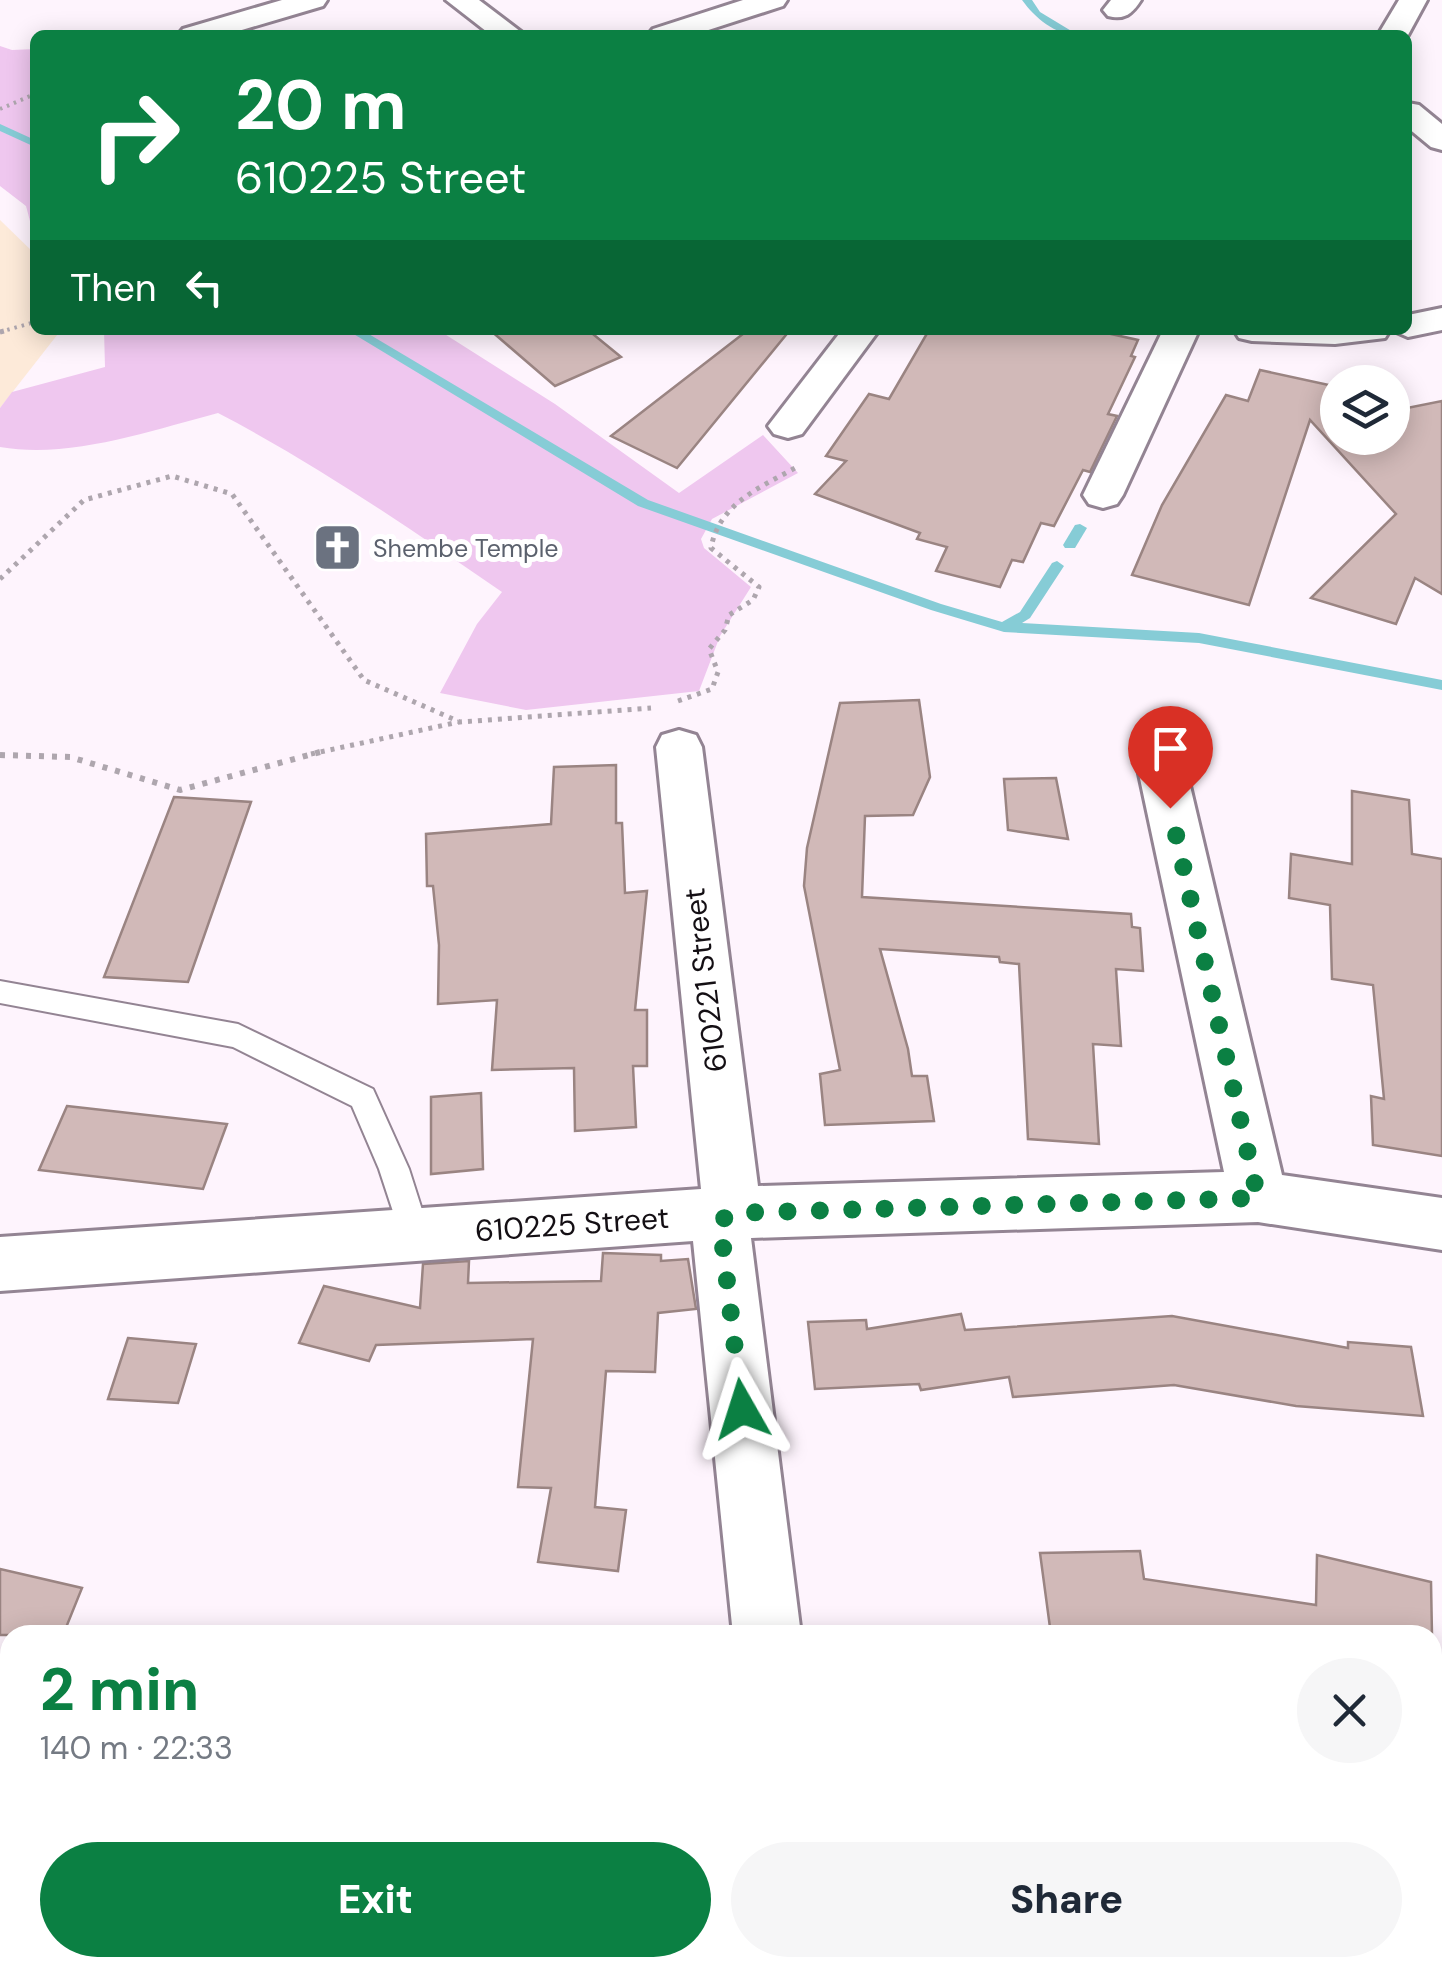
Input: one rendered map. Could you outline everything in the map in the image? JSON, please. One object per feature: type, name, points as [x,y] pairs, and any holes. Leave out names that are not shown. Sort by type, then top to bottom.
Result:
[{"type":"street","points":[[210,30],[313,0]]},
{"type":"street","points":[[460,0],[503,30]]},
{"type":"street","points":[[678,30],[773,0]]},
{"type":"street","points":[[1396,30],[1414,0]]},
{"type":"street","points":[[1412,115],[1442,140]]},
{"type":"street","points":[[1412,325],[1442,319]]},
{"type":"street","points":[[788,426],[857,335]]},
{"type":"street","points":[[1103,495],[1179,335]]},
{"type":"street","name":"610221 Street","points":[[668,727],[732,1213],[720,1221],[767,1625]]},
{"type":"street","points":[[1162,769],[1258,1198]]},
{"type":"street","name":"610225 Street","points":[[0,1264],[732,1213],[1258,1198],[1442,1224]]},
{"type":"lane","points":[[0,992],[238,1036],[363,1098],[394,1170],[415,1236]]},
{"type":"path","points":[[0,110],[30,96]]},
{"type":"path","points":[[0,332],[30,323]]},
{"type":"path","points":[[0,754],[70,757],[180,790],[341,746],[460,722],[668,727],[712,689],[718,672],[709,650],[724,630],[729,615],[753,600],[760,588],[711,548],[712,529],[729,508],[797,467],[808,448],[788,426]]},
{"type":"path","points":[[0,579],[84,500],[172,476],[232,494],[364,680],[460,722]]},
{"type":"shaded area","points":[[0,46],[30,49],[30,221],[26,206],[0,186]]},
{"type":"shaded area","points":[[0,220],[30,249],[30,335],[57,335],[0,408]]},
{"type":"shaded area","points":[[104,335],[446,335],[555,404],[679,493],[763,435],[798,473],[712,519],[701,539],[704,548],[751,587],[720,636],[699,691],[526,710],[440,693],[477,624],[502,592],[363,498],[218,413],[82,446],[27,450],[0,447],[0,408],[12,392],[105,367]]},
{"type":"building","points":[[496,335],[594,335],[621,357],[555,386]]},
{"type":"building","points":[[742,335],[786,335],[677,468],[611,436]]},
{"type":"building","points":[[926,335],[1116,335],[1138,340],[1131,356],[1135,357],[1108,414],[1117,416],[1090,472],[1083,470],[1054,526],[1041,523],[1023,562],[1012,560],[1000,587],[936,571],[947,547],[917,539],[920,533],[815,494],[846,461],[826,456],[869,394],[889,399]]},
{"type":"building","points":[[1260,370],[1320,383],[1320,431],[1310,420],[1249,605],[1132,575],[1162,505],[1226,395],[1248,401]]},
{"type":"building","points":[[1442,401],[1442,594],[1415,578],[1396,624],[1311,598],[1396,514],[1342,455],[1410,455],[1410,407]]},
{"type":"building","points":[[919,700],[930,777],[913,815],[865,816],[862,897],[1131,914],[1132,927],[1140,928],[1143,971],[1116,969],[1121,1046],[1093,1044],[1099,1144],[1028,1139],[1019,964],[1000,962],[999,957],[880,949],[912,1076],[927,1076],[934,1121],[825,1125],[820,1074],[840,1070],[804,886],[807,848],[840,703]]},
{"type":"building","points":[[616,765],[616,823],[622,823],[625,893],[647,891],[635,1010],[647,1010],[647,1066],[633,1066],[636,1127],[575,1131],[574,1068],[492,1070],[497,1000],[438,1004],[439,945],[433,886],[427,886],[426,834],[551,824],[554,767]]},
{"type":"building","points":[[1056,778],[1068,839],[1008,830],[1004,779]]},
{"type":"building","points":[[1352,791],[1409,800],[1412,854],[1442,859],[1442,1156],[1373,1145],[1371,1096],[1384,1099],[1373,985],[1332,979],[1330,905],[1289,898],[1291,854],[1352,864]]},
{"type":"building","points":[[174,797],[251,802],[188,982],[104,977]]},
{"type":"building","points":[[481,1093],[483,1169],[431,1174],[431,1097]]},
{"type":"building","points":[[67,1106],[227,1124],[203,1189],[39,1170]]},
{"type":"building","points":[[603,1253],[661,1255],[661,1261],[688,1259],[696,1309],[658,1313],[655,1372],[606,1371],[595,1507],[626,1510],[618,1571],[538,1562],[551,1488],[518,1487],[533,1339],[376,1345],[369,1361],[299,1343],[324,1286],[420,1308],[423,1264],[469,1261],[468,1283],[601,1281]]},
{"type":"building","points":[[961,1314],[965,1330],[1172,1316],[1348,1348],[1348,1342],[1411,1347],[1423,1416],[1296,1406],[1174,1385],[1013,1397],[1009,1377],[921,1390],[919,1384],[815,1389],[808,1322],[866,1320],[867,1329]]},
{"type":"building","points":[[128,1338],[196,1344],[178,1403],[108,1399]]},
{"type":"building","points":[[1140,1551],[1144,1579],[1316,1605],[1317,1555],[1431,1582],[1432,1625],[1050,1625],[1040,1553]]},
{"type":"building","points":[[0,1569],[82,1588],[67,1625],[0,1625]]},
{"type":"waterway","points":[[1027,0],[1037,14],[1064,30]]},
{"type":"waterway","points":[[0,127],[30,142]]},
{"type":"waterway","points":[[361,335],[643,503],[936,607],[1004,627]]},
{"type":"waterway","points":[[1070,545],[1080,528]]},
{"type":"waterway","points":[[1004,627],[1025,615],[1057,566]]},
{"type":"waterway","points":[[1004,627],[1199,638],[1442,685]]},
{"type":"place","name":"Shembe Temple","points":[[338,548]]},
{"type":"route","points":[[742,1409],[720,1221],[732,1213],[1258,1198],[1170,808]]}]
